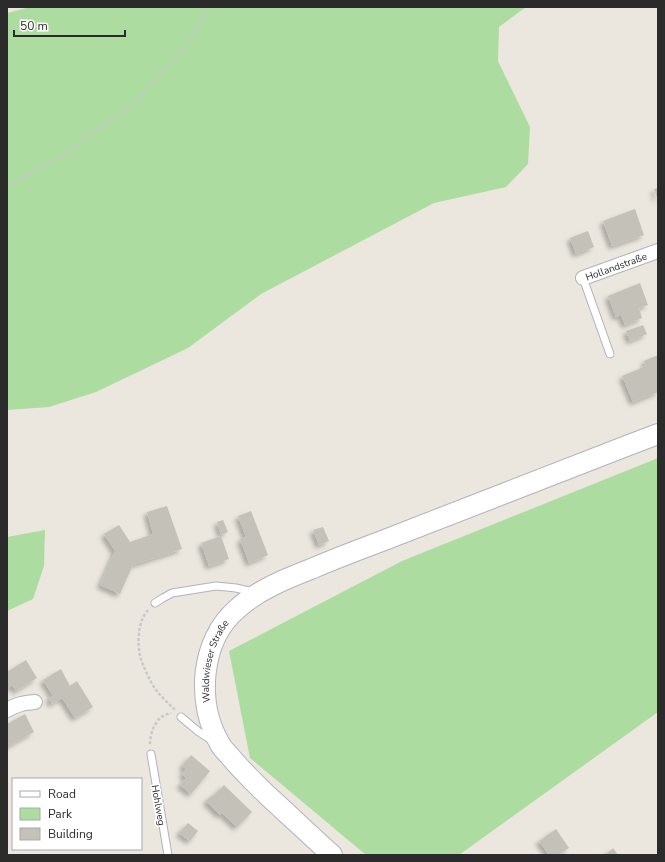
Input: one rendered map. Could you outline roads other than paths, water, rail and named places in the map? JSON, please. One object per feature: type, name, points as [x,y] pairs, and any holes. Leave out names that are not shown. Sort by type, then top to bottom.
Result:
[{"type":"main road","name":"Waldwieser Straße","points":[[332,855],[237,766],[220,745],[207,709],[205,674],[209,654],[215,638],[225,622],[236,609],[257,593],[286,579],[658,434]]},
{"type":"street","name":"Hollandstraße","points":[[583,278],[658,251]]},
{"type":"street","points":[[7,710],[26,702],[35,702]]},
{"type":"lane","name":"Hollandstraße","points":[[583,278],[610,354]]},
{"type":"lane","points":[[156,603],[172,593],[216,586],[236,588],[257,593]]},
{"type":"lane","points":[[179,715],[199,732],[220,745]]},
{"type":"lane","name":"Hohlweg","points":[[150,754],[168,855]]}]
